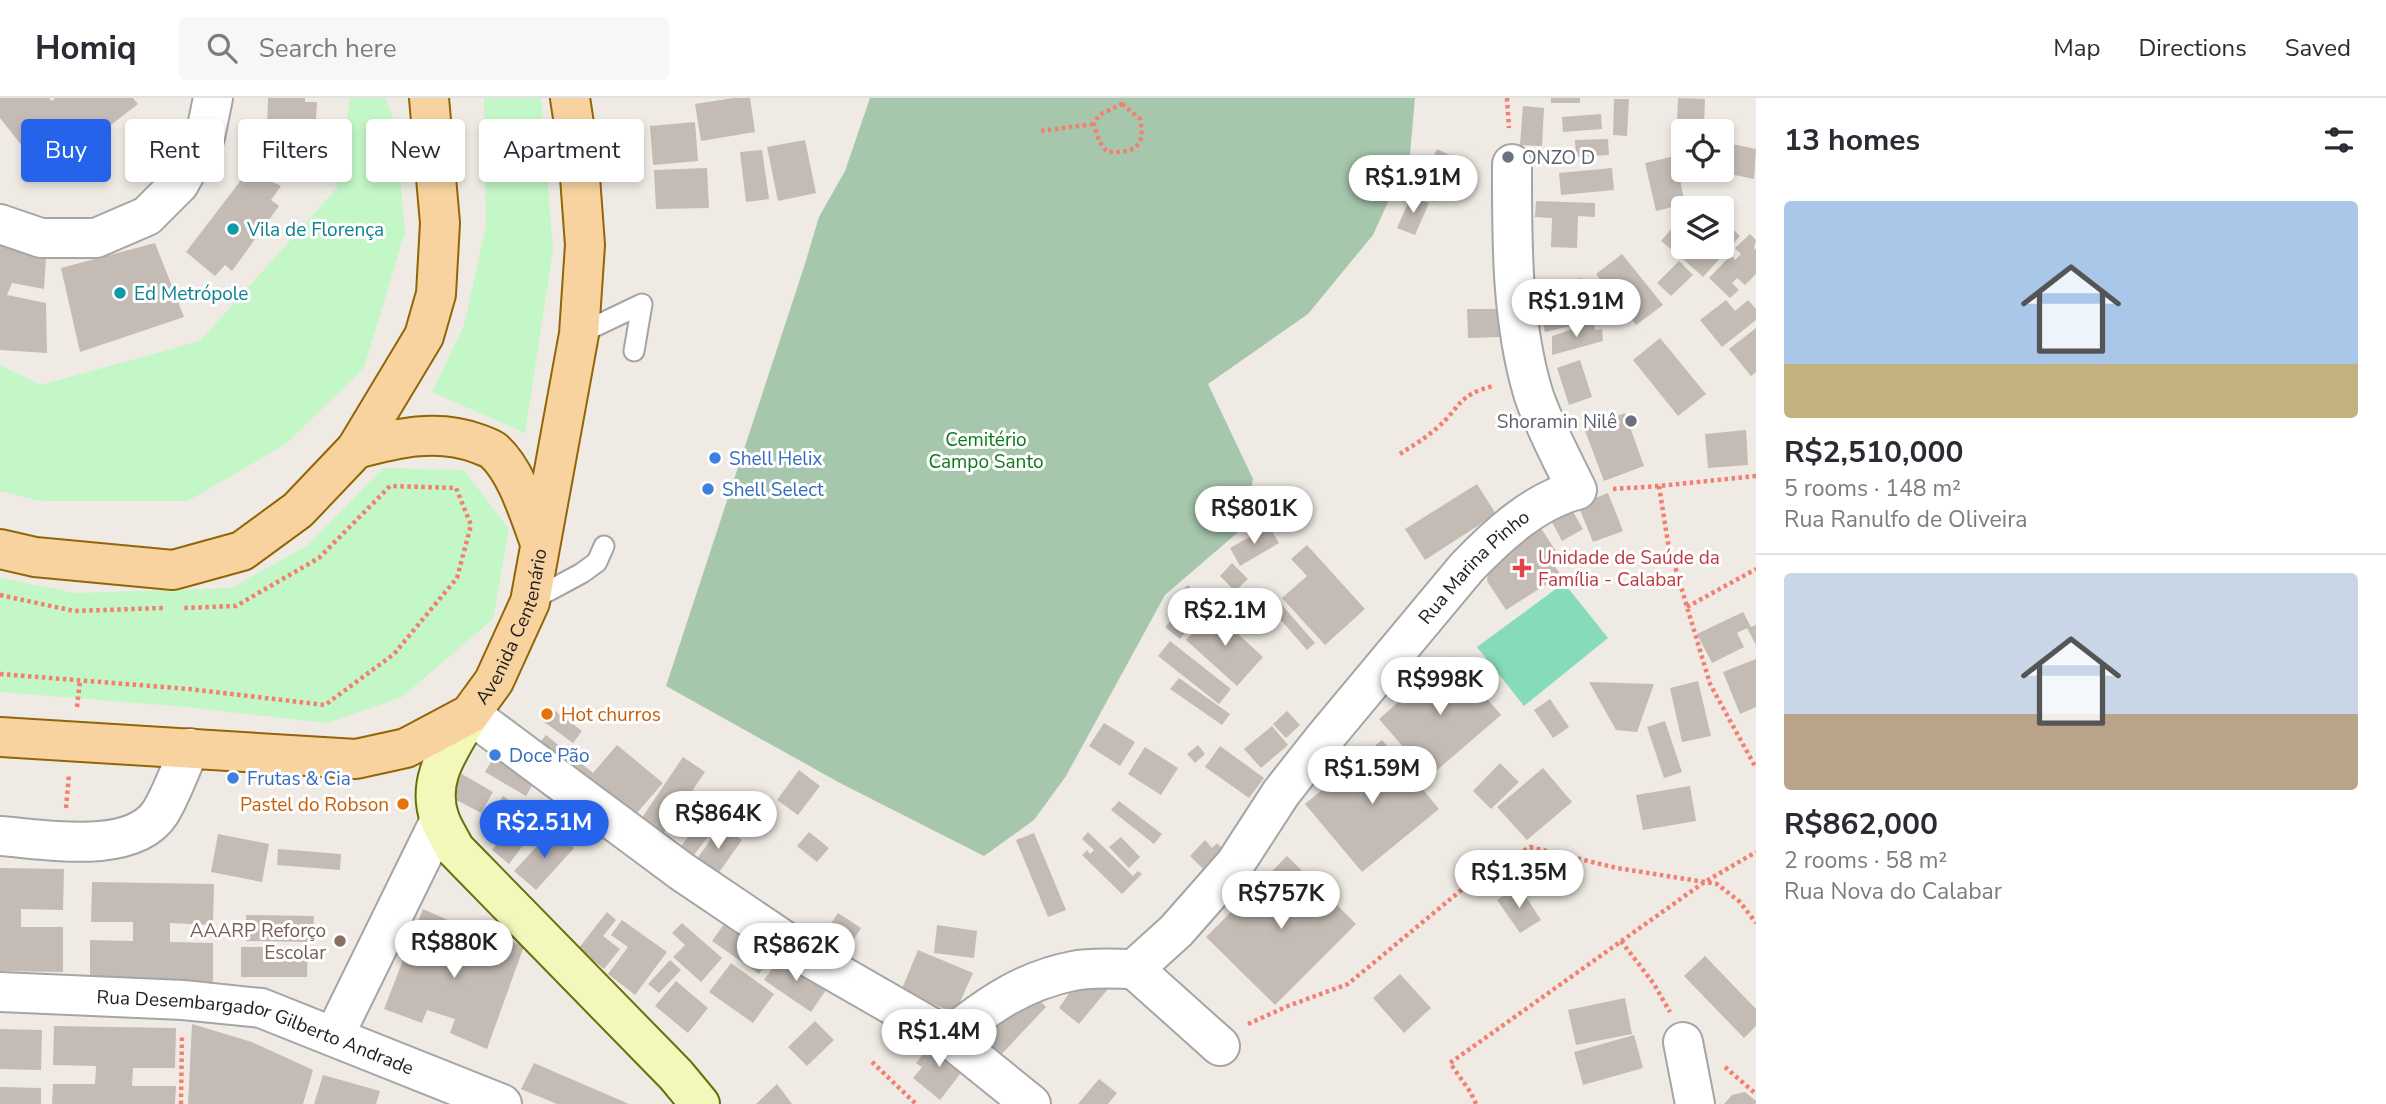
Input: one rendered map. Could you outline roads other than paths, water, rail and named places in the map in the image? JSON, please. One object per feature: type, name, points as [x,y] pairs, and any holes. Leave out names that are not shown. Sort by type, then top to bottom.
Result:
[{"type":"main road","name":"Avenida Centenário","points":[[0,737],[356,759],[406,748],[470,714],[494,681],[530,602],[579,334],[585,246],[578,150],[570,98]]},
{"type":"main road","points":[[0,549],[35,557],[173,569],[242,551],[298,510],[356,449],[424,336],[436,294],[440,223],[428,100]]},
{"type":"main road","points":[[356,449],[412,436],[446,435],[470,440],[493,450],[518,485],[540,543]]},
{"type":"street","points":[[0,224],[41,238],[96,238],[147,216],[179,184],[205,137],[212,98]]},
{"type":"street","name":"Rua Marina Pinho","points":[[1133,969],[1176,931],[1235,864],[1281,793],[1321,741],[1467,567],[1489,545],[1544,502],[1577,490],[1533,394],[1521,338],[1512,259],[1512,164]]},
{"type":"street","points":[[700,1104],[676,1075],[455,849],[440,820],[435,798],[438,771],[470,714],[692,878],[807,956],[948,1037],[1031,1104]]},
{"type":"street","points":[[0,836],[62,840],[125,838],[145,828],[160,814],[190,748]]},
{"type":"street","points":[[334,1036],[440,820]]},
{"type":"street","points":[[948,1037],[993,1002],[1030,983],[1075,970],[1133,969],[1220,1046]]},
{"type":"street","name":"Rua Desembargador Gilberto Andrade","points":[[0,992],[183,1000],[261,1008],[502,1104]]},
{"type":"street","points":[[1683,1042],[1696,1104]]},
{"type":"lane","points":[[579,334],[642,304],[634,351]]},
{"type":"lane","points":[[530,602],[597,562],[604,546]]},
{"type":"place","name":"ONZO D","points":[[1508,157]]},
{"type":"place","name":"Vila de Florença","points":[[233,229]]},
{"type":"place","name":"Ed Metrópole","points":[[120,293]]},
{"type":"place","name":"Shoramin Nilê","points":[[1631,421]]},
{"type":"place","name":"Shell Helix","points":[[715,458]]},
{"type":"place","name":"Shell Select","points":[[708,489]]},
{"type":"place","name":"Unidade de Saúde da Família - Calabar","points":[[1522,568]]},
{"type":"place","name":"Hot churros","points":[[547,714]]},
{"type":"place","name":"Doce Pão","points":[[495,755]]},
{"type":"place","name":"Frutas & Cia","points":[[233,778]]},
{"type":"place","name":"Pastel do Robson","points":[[403,804]]},
{"type":"place","name":"AAARP Reforço Escolar","points":[[340,941]]},
{"type":"park label","name":"Cemitério Campo Santo","points":[[986,450]]}]
